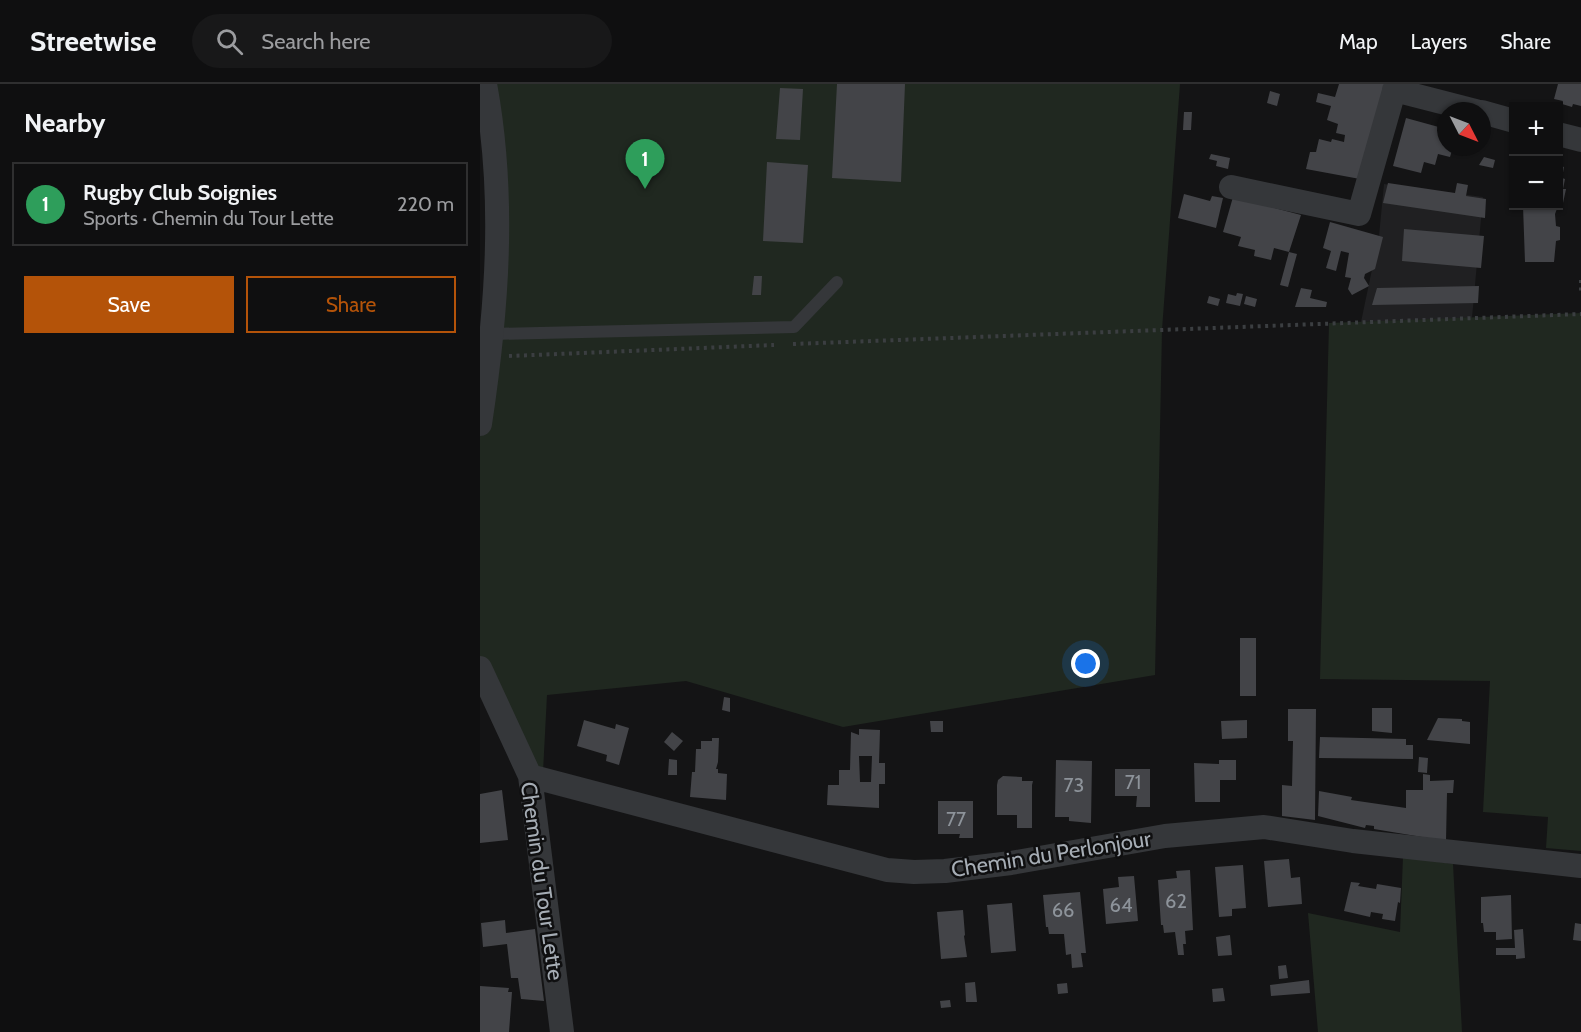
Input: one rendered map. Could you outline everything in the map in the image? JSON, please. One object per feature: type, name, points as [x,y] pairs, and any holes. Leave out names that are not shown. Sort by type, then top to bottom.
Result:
[{"type":"street","points":[[480,424],[493,334],[498,268],[489,217],[495,159],[485,84]]},
{"type":"street","points":[[1231,187],[1359,214],[1395,87],[1446,102]]},
{"type":"street","points":[[1491,115],[1509,120]]},
{"type":"street","points":[[1563,135],[1581,140]]},
{"type":"street","name":"Chemin du Tour Lette","points":[[480,668],[530,776],[562,1032]]},
{"type":"street","name":"Chemin du Perlonjour","points":[[530,776],[887,870],[914,872],[956,870],[1011,863],[1165,836],[1264,827],[1353,841],[1581,866]]},
{"type":"lane","points":[[493,334],[794,327],[837,282]]},
{"type":"path","points":[[1581,280],[1581,292]]},
{"type":"path","points":[[790,345],[1581,314]]},
{"type":"path","points":[[490,359],[500,356],[778,345]]},
{"type":"shaded area","points":[[485,84],[1180,84],[1162,330],[1155,675],[843,727],[686,681],[547,695],[543,772],[538,770],[480,668],[480,424],[490,359]]},
{"type":"shaded area","points":[[1384,184],[1483,197],[1472,318],[1361,322],[1379,236]]},
{"type":"shaded area","points":[[1581,313],[1581,851],[1546,848],[1548,817],[1483,812],[1490,681],[1320,679],[1329,323]]},
{"type":"shaded area","points":[[1403,857],[1453,864],[1462,1032],[1318,1032],[1308,913],[1400,932]]},
{"type":"building","points":[[837,84],[905,84],[901,182],[832,178]]},
{"type":"building","points":[[1339,84],[1387,84],[1360,179],[1306,169],[1310,152],[1316,152],[1319,139],[1344,142],[1345,135],[1336,133],[1338,124],[1327,120],[1331,106],[1316,102],[1318,93],[1335,97]]},
{"type":"building","points":[[1558,84],[1581,84],[1581,106],[1573,104],[1572,107],[1563,104],[1563,101],[1554,99]]},
{"type":"building","points":[[780,88],[803,89],[800,140],[776,139]]},
{"type":"building","points":[[1270,91],[1280,94],[1277,106],[1267,103]]},
{"type":"building","points":[[1184,112],[1192,112],[1191,130],[1183,130]]},
{"type":"building","points":[[1406,118],[1437,127],[1437,156],[1435,165],[1424,162],[1421,173],[1393,166]]},
{"type":"building","points":[[1211,154],[1230,158],[1228,169],[1216,166],[1217,161],[1209,159]]},
{"type":"building","points":[[1484,157],[1495,160],[1493,168],[1479,165]]},
{"type":"building","points":[[767,162],[808,165],[803,243],[763,241]]},
{"type":"building","points":[[1388,183],[1455,193],[1457,183],[1468,185],[1466,196],[1486,199],[1485,218],[1383,203]]},
{"type":"building","points":[[1184,194],[1210,201],[1212,196],[1223,198],[1216,228],[1178,218]]},
{"type":"building","points":[[1233,197],[1301,215],[1289,252],[1274,248],[1271,260],[1254,256],[1255,250],[1238,246],[1241,237],[1223,232]]},
{"type":"building","points":[[1523,210],[1556,210],[1556,226],[1560,227],[1560,240],[1556,241],[1554,262],[1525,262]]},
{"type":"building","points":[[1330,222],[1383,237],[1375,269],[1365,274],[1364,278],[1369,286],[1352,295],[1348,289],[1351,278],[1345,277],[1349,253],[1341,251],[1336,271],[1326,268],[1331,251],[1323,248]]},
{"type":"building","points":[[1404,229],[1484,236],[1481,268],[1402,261]]},
{"type":"building","points":[[1289,252],[1297,254],[1288,287],[1280,285]]},
{"type":"building","points":[[754,276],[762,276],[761,295],[752,295]]},
{"type":"building","points":[[1479,286],[1478,303],[1372,305],[1377,288]]},
{"type":"building","points":[[1301,288],[1312,290],[1310,298],[1327,302],[1326,307],[1295,307]]},
{"type":"building","points":[[1237,293],[1243,294],[1240,306],[1226,303],[1228,294],[1236,296]]},
{"type":"building","points":[[1209,296],[1220,299],[1218,306],[1207,303]]},
{"type":"building","points":[[1246,296],[1257,299],[1255,307],[1244,304]]},
{"type":"building","points":[[1240,638],[1256,638],[1256,696],[1240,696]]},
{"type":"building","points":[[724,697],[730,698],[730,712],[722,710]]},
{"type":"building","points":[[1372,708],[1392,708],[1392,733],[1372,731]]},
{"type":"building","points":[[1288,709],[1316,709],[1315,820],[1282,816],[1282,785],[1292,786],[1293,741],[1288,741]]},
{"type":"building","points":[[1438,718],[1462,719],[1462,721],[1470,722],[1470,744],[1427,740]]},
{"type":"building","points":[[584,720],[615,729],[616,724],[629,728],[619,765],[606,761],[607,755],[577,746]]},
{"type":"building","points":[[1247,720],[1247,738],[1222,739],[1221,721]]},
{"type":"building","points":[[930,721],[943,721],[943,732],[931,732]]},
{"type":"building","points":[[859,729],[880,730],[879,763],[885,763],[885,784],[879,784],[879,808],[827,805],[828,785],[839,785],[839,770],[850,770],[851,732],[859,735]],"holes":[[[859,756],[872,756],[871,782],[860,782]]]},
{"type":"building","points":[[672,732],[683,741],[674,751],[664,742]]},
{"type":"building","points":[[1320,737],[1406,739],[1406,745],[1413,745],[1413,759],[1319,758]]},
{"type":"building","points":[[712,738],[719,738],[716,769],[718,773],[727,774],[726,800],[690,797],[692,772],[695,772],[696,749],[701,749],[701,741],[712,741]]},
{"type":"building","points":[[1419,757],[1428,758],[1427,773],[1418,772]]},
{"type":"building","points":[[669,759],[677,760],[677,775],[668,775]]},
{"type":"building","points":[[1056,760],[1092,761],[1091,823],[1069,821],[1069,817],[1055,817]]},
{"type":"building","points":[[1219,760],[1236,760],[1236,780],[1220,780],[1220,802],[1195,802],[1194,763],[1219,764]]},
{"type":"building","points":[[1115,769],[1150,769],[1150,807],[1136,807],[1137,796],[1115,796]]},
{"type":"building","points":[[1423,774],[1430,775],[1430,781],[1454,780],[1453,793],[1447,793],[1446,841],[1374,829],[1374,826],[1366,825],[1365,828],[1318,816],[1319,791],[1352,797],[1351,800],[1406,808],[1406,790],[1423,790]]},
{"type":"building","points":[[1003,776],[1022,777],[1022,781],[1033,781],[1032,828],[1017,828],[1017,815],[997,815],[997,785],[998,780]]},
{"type":"building","points":[[502,790],[508,840],[480,843],[480,794]]},
{"type":"building","points":[[938,801],[973,801],[973,838],[959,838],[960,834],[938,834]]},
{"type":"building","points":[[1289,859],[1291,878],[1300,877],[1302,904],[1268,907],[1264,861]]},
{"type":"building","points":[[1243,865],[1246,908],[1232,909],[1232,916],[1219,917],[1215,867]]},
{"type":"building","points":[[1190,870],[1193,930],[1185,931],[1184,955],[1178,955],[1175,932],[1164,933],[1163,925],[1161,925],[1158,880],[1177,878],[1176,871]]},
{"type":"building","points":[[1134,876],[1138,921],[1106,924],[1103,889],[1119,887],[1118,877]]},
{"type":"building","points":[[1351,882],[1360,883],[1358,886],[1376,889],[1377,884],[1401,888],[1395,921],[1382,919],[1383,914],[1371,912],[1370,917],[1344,911]]},
{"type":"building","points":[[1080,892],[1086,953],[1081,953],[1083,967],[1072,968],[1071,954],[1066,955],[1064,934],[1049,934],[1048,927],[1046,927],[1043,895]]},
{"type":"building","points":[[1511,895],[1512,939],[1496,940],[1496,932],[1484,932],[1483,923],[1481,923],[1481,897]]},
{"type":"building","points":[[1012,903],[1016,951],[991,953],[987,905]]},
{"type":"building","points":[[963,910],[967,957],[941,959],[937,912]]},
{"type":"building","points":[[505,920],[506,933],[535,929],[544,1001],[521,999],[518,978],[511,978],[507,944],[483,947],[481,923]]},
{"type":"building","points":[[1575,923],[1581,924],[1581,941],[1573,940]]},
{"type":"building","points":[[1523,929],[1525,958],[1516,959],[1516,955],[1496,955],[1496,948],[1515,948],[1514,930]]},
{"type":"building","points":[[1230,935],[1232,955],[1218,956],[1216,937]]},
{"type":"building","points":[[1286,965],[1288,978],[1279,979],[1278,966]]},
{"type":"building","points":[[1309,980],[1310,993],[1271,996],[1270,985]]},
{"type":"building","points":[[975,982],[977,1002],[966,1002],[965,983]]},
{"type":"building","points":[[1067,983],[1068,993],[1058,994],[1057,984]]},
{"type":"building","points":[[480,986],[509,988],[508,992],[512,992],[509,1032],[480,1032]]},
{"type":"building","points":[[1223,988],[1225,1001],[1213,1002],[1212,989]]},
{"type":"building","points":[[950,1000],[951,1007],[941,1008],[940,1001]]},
{"type":"place","name":"Rugby Club Soignies","points":[[645,189]]}]
